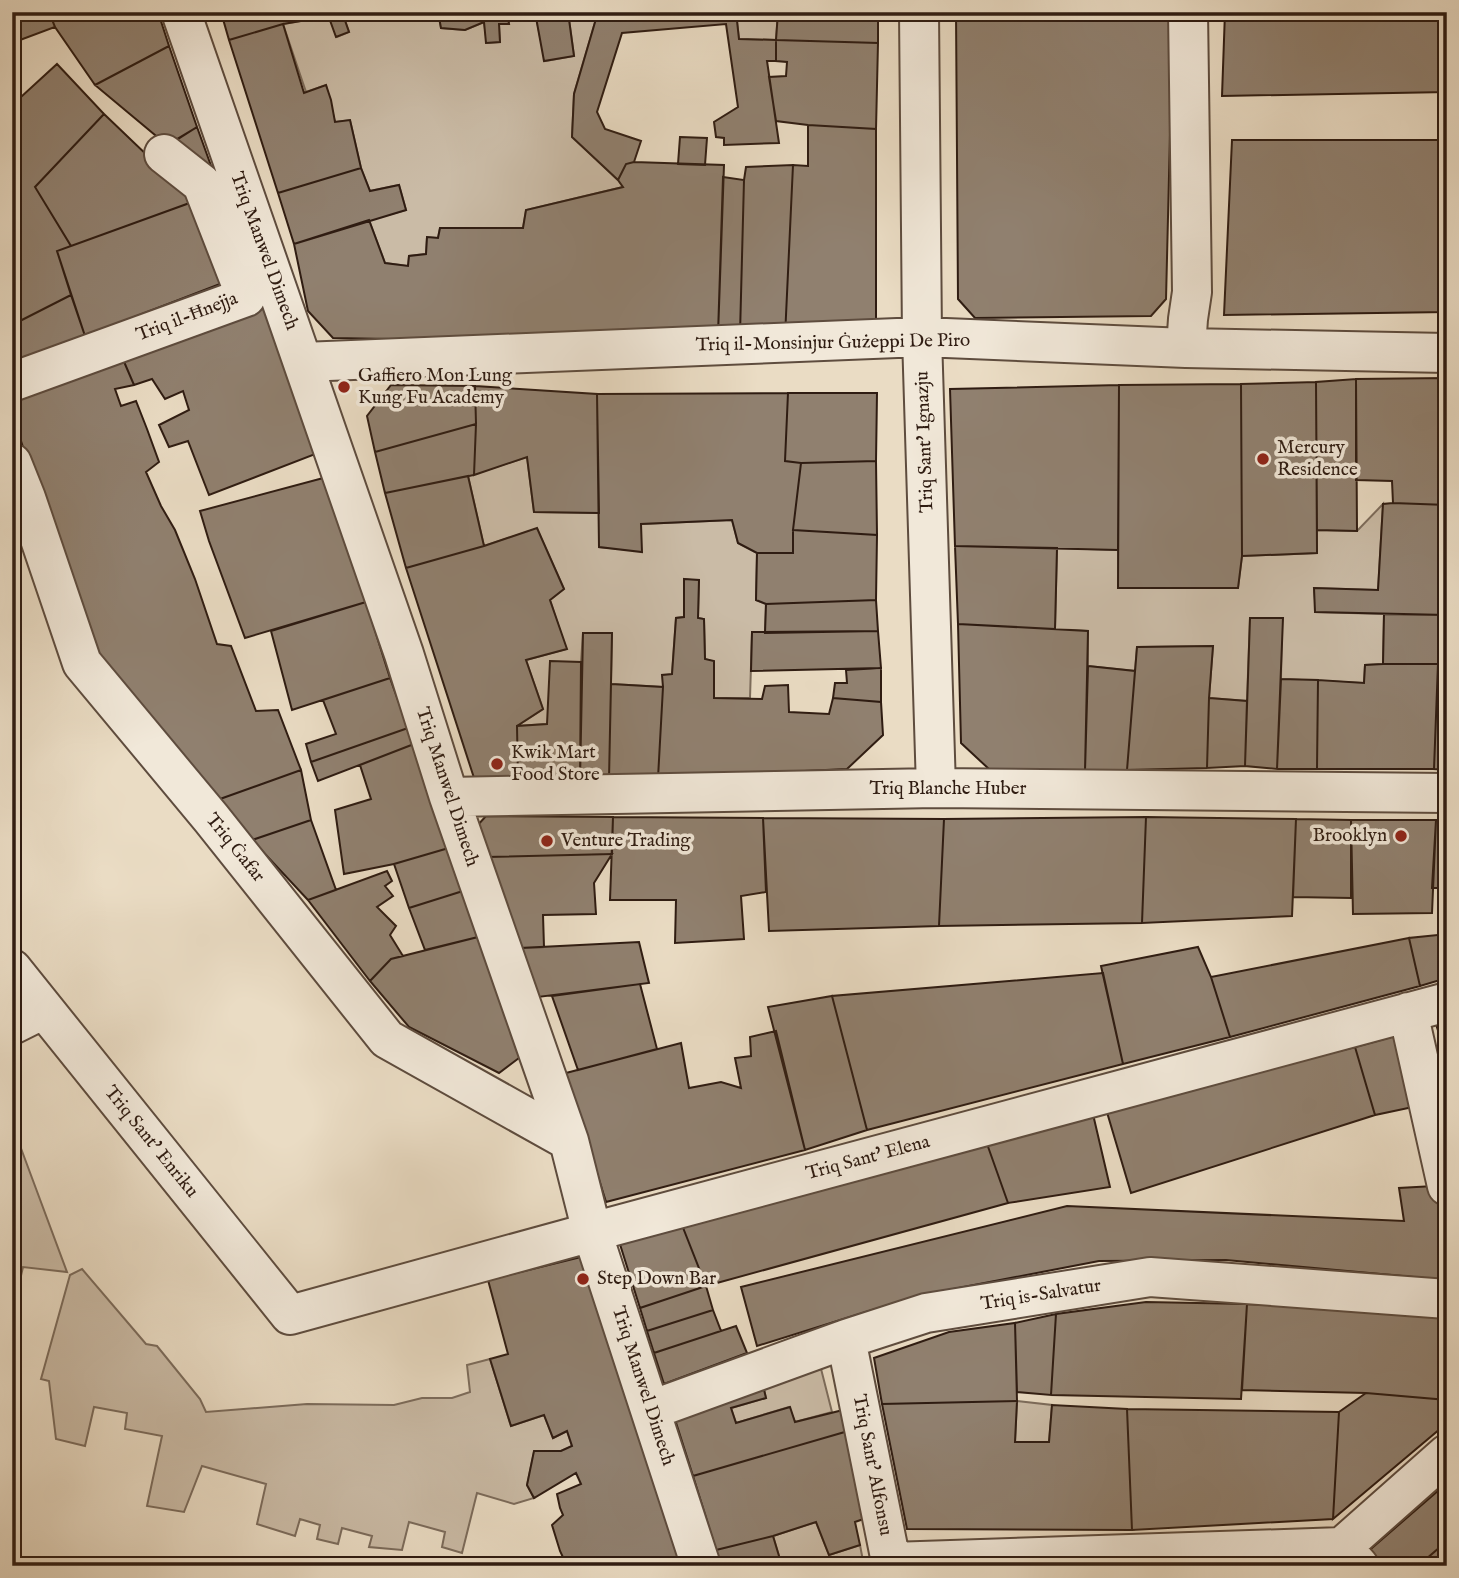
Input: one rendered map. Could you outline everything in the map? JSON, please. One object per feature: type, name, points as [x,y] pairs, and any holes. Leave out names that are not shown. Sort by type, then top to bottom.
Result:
[{"type":"street","name":"Triq Manwel Dimech","points":[[181,12],[404,654],[449,797],[569,1141],[592,1232],[662,1406],[701,1566]]},
{"type":"street","name":"Triq Sant' Ignazju","points":[[919,12],[922,337],[936,788]]},
{"type":"street","points":[[1186,348],[1192,292],[1188,12]]},
{"type":"street","name":"Triq il-Ħnejja","points":[[12,382],[246,297],[202,184],[164,154]]},
{"type":"street","name":"Triq il-Monsinjur Ġużeppi De Piro","points":[[303,362],[922,337],[1186,348],[1447,353]]},
{"type":"street","name":"Triq Ġafar","points":[[12,463],[19,500],[82,663],[211,818],[387,1039],[569,1141]]},
{"type":"street","name":"Triq Blanche Huber","points":[[449,797],[936,788],[1447,793]]},
{"type":"street","name":"Triq Sant' Enriku","points":[[12,969],[28,1017],[290,1315]]},
{"type":"street","name":"Triq Sant' Elena","points":[[290,1315],[1447,1002]]},
{"type":"street","points":[[1408,1012],[1447,1186]]},
{"type":"street","name":"Triq is-Salvatur","points":[[662,1406],[926,1313],[1150,1277],[1447,1299]]},
{"type":"street","name":"Triq Sant' Alfonsu","points":[[846,1339],[891,1562],[1351,1556],[1447,1454]]},
{"type":"shaded area","points":[[311,12],[327,12],[337,37],[349,32],[342,12],[398,12],[399,15],[438,12],[441,28],[465,30],[484,22],[487,43],[500,42],[499,24],[509,24],[507,12],[535,12],[545,61],[574,56],[568,12],[598,12],[574,94],[572,136],[623,187],[526,210],[523,228],[440,228],[438,238],[427,237],[426,254],[409,256],[408,266],[385,263],[369,220],[406,210],[399,185],[370,191],[361,168],[350,120],[335,122],[326,85],[306,92],[283,24],[313,19]]},
{"type":"shaded area","points":[[736,12],[778,12],[776,40],[739,39]]},
{"type":"shaded area","points":[[527,457],[534,512],[599,513],[599,547],[641,551],[641,524],[732,520],[738,543],[757,553],[756,600],[766,604],[765,633],[752,633],[750,698],[714,698],[714,662],[705,659],[704,619],[698,618],[699,581],[684,579],[684,617],[676,618],[672,674],[663,687],[611,684],[612,633],[583,633],[581,662],[547,724],[517,726],[543,709],[526,660],[566,649],[550,600],[564,589],[537,529],[484,546],[468,476]]},
{"type":"shaded area","points":[[1383,504],[1378,590],[1314,588],[1316,612],[1384,614],[1383,664],[1365,665],[1364,683],[1281,679],[1282,618],[1250,618],[1247,701],[1209,698],[1213,646],[1137,647],[1135,671],[1088,666],[1088,631],[1055,629],[1057,548],[1118,550],[1119,588],[1238,588],[1242,556],[1317,553],[1317,530],[1357,531]]},
{"type":"shaded area","points":[[19,1143],[67,1272],[23,1267],[12,1315],[12,1146]]},
{"type":"shaded area","points":[[82,1269],[146,1344],[157,1346],[200,1399],[206,1412],[307,1404],[394,1405],[422,1398],[452,1398],[470,1392],[467,1365],[490,1359],[511,1426],[544,1415],[553,1438],[567,1431],[572,1446],[561,1451],[534,1452],[527,1485],[534,1498],[514,1504],[477,1493],[462,1553],[442,1547],[445,1532],[409,1522],[402,1550],[369,1547],[372,1536],[342,1528],[338,1544],[317,1539],[320,1525],[300,1519],[295,1536],[257,1524],[266,1484],[202,1466],[184,1512],[147,1506],[162,1436],[125,1429],[127,1413],[94,1407],[85,1446],[56,1439],[49,1381],[41,1379],[70,1275]]},
{"type":"shaded area","points":[[818,1357],[832,1412],[795,1422],[789,1407],[736,1423],[731,1408],[766,1398],[761,1377]]},
{"type":"shaded area","points":[[1017,1401],[1052,1405],[1049,1442],[1015,1442]]},
{"type":"shaded area","points":[[816,1522],[829,1555],[860,1545],[864,1566],[807,1566],[805,1562],[782,1566],[773,1536]]},
{"type":"building","points":[[12,12],[49,12],[55,27],[12,43]]},
{"type":"building","points":[[49,12],[158,12],[169,46],[95,85],[55,27]]},
{"type":"building","points":[[232,12],[311,12],[313,19],[283,24],[229,40],[223,19]]},
{"type":"building","points":[[327,12],[342,12],[349,32],[336,37]]},
{"type":"building","points":[[438,12],[507,12],[509,24],[499,24],[500,42],[486,43],[484,22],[465,30],[441,28]]},
{"type":"building","points":[[535,12],[568,12],[574,56],[544,61]]},
{"type":"building","points":[[598,12],[736,12],[739,39],[776,40],[776,61],[767,61],[779,143],[724,145],[724,138],[716,137],[714,122],[738,107],[726,24],[622,33],[597,112],[605,129],[641,141],[634,162],[626,164],[618,180],[572,137],[574,94]]},
{"type":"building","points":[[778,12],[878,12],[878,43],[776,40]]},
{"type":"building","points":[[956,12],[1173,12],[1166,299],[1151,316],[975,318],[958,299]]},
{"type":"building","points":[[1225,12],[1415,12],[1447,24],[1447,92],[1222,96]]},
{"type":"building","points":[[283,24],[304,93],[326,85],[335,122],[350,120],[361,168],[278,193],[229,40]]},
{"type":"building","points":[[776,40],[878,43],[876,129],[776,121],[769,77],[786,76],[787,62],[776,61]]},
{"type":"building","points":[[169,46],[197,127],[167,145],[95,85]]},
{"type":"building","points":[[57,64],[104,114],[35,187],[71,246],[57,251],[71,295],[12,325],[12,83],[21,97]]},
{"type":"building","points":[[104,114],[195,201],[71,246],[35,187]]},
{"type":"building","points":[[808,125],[876,129],[876,332],[785,337],[793,165],[808,166]]},
{"type":"building","points":[[197,127],[214,174],[175,141]]},
{"type":"building","points":[[680,137],[707,138],[705,165],[678,164]]},
{"type":"building","points":[[1232,140],[1447,140],[1447,312],[1224,315]]},
{"type":"building","points":[[626,164],[724,165],[718,335],[502,341],[333,338],[308,311],[294,244],[369,220],[385,263],[408,266],[409,256],[426,254],[427,237],[438,238],[440,228],[523,228],[526,210],[623,187],[618,180]]},
{"type":"building","points":[[793,165],[785,337],[740,334],[746,167]]},
{"type":"building","points":[[361,168],[370,191],[399,185],[406,210],[294,244],[278,193]]},
{"type":"building","points":[[723,177],[744,180],[740,334],[718,335]]},
{"type":"building","points":[[195,201],[233,279],[85,336],[57,251]]},
{"type":"building","points":[[71,295],[85,336],[12,362],[12,325]]},
{"type":"building","points":[[265,305],[318,453],[209,495],[188,441],[169,447],[159,425],[189,410],[183,391],[165,399],[152,379],[134,385],[122,357]]},
{"type":"building","points":[[122,357],[134,385],[115,389],[121,406],[136,401],[159,462],[146,472],[175,530],[217,644],[231,646],[256,711],[278,710],[301,770],[220,799],[85,640],[12,413],[12,396]]},
{"type":"building","points":[[1447,378],[1447,505],[1393,503],[1392,481],[1356,480],[1356,379]]},
{"type":"building","points":[[1356,379],[1357,531],[1317,530],[1316,382]]},
{"type":"building","points":[[1316,382],[1317,553],[1242,556],[1241,384]]},
{"type":"building","points":[[1241,384],[1242,556],[1238,588],[1118,588],[1119,385]]},
{"type":"building","points":[[391,385],[475,386],[476,424],[375,452],[367,416]]},
{"type":"building","points":[[1119,385],[1118,550],[955,546],[950,389]]},
{"type":"building","points":[[475,386],[597,394],[599,513],[534,512],[527,457],[474,475]]},
{"type":"building","points":[[788,393],[877,393],[876,461],[785,461]]},
{"type":"building","points":[[788,393],[785,461],[801,463],[793,553],[757,553],[738,543],[732,520],[641,524],[642,552],[599,547],[597,394]]},
{"type":"building","points":[[476,424],[474,475],[385,493],[375,452]]},
{"type":"building","points":[[876,461],[877,535],[793,530],[801,463]]},
{"type":"building","points":[[468,476],[484,546],[406,568],[385,493]]},
{"type":"building","points":[[327,477],[366,602],[245,638],[200,511]]},
{"type":"building","points":[[1383,504],[1447,505],[1447,615],[1315,612],[1314,588],[1378,590]]},
{"type":"building","points":[[537,528],[564,589],[550,600],[567,649],[526,660],[543,709],[517,726],[518,780],[475,781],[406,568]]},
{"type":"building","points":[[793,530],[877,535],[876,600],[766,604],[756,600],[757,553],[793,553]]},
{"type":"building","points":[[955,546],[1057,548],[1055,629],[958,624]]},
{"type":"building","points":[[684,579],[699,580],[698,618],[704,619],[705,659],[714,661],[714,698],[762,699],[765,686],[788,685],[789,712],[829,714],[833,698],[881,702],[883,735],[847,769],[658,778],[662,675],[672,674],[676,618],[684,617]]},
{"type":"building","points":[[876,600],[878,631],[765,633],[766,604]]},
{"type":"building","points":[[366,602],[390,678],[292,710],[271,631]]},
{"type":"building","points":[[1384,614],[1447,615],[1447,664],[1383,664]]},
{"type":"building","points":[[1250,618],[1283,618],[1277,769],[1245,766]]},
{"type":"building","points":[[958,624],[1088,631],[1085,771],[990,770],[961,743]]},
{"type":"building","points":[[878,631],[881,668],[751,671],[752,632]]},
{"type":"building","points":[[583,633],[612,633],[609,779],[580,780]]},
{"type":"building","points":[[1213,646],[1207,768],[1127,770],[1137,647]]},
{"type":"building","points":[[550,661],[581,662],[580,780],[518,780],[517,726],[547,724]]},
{"type":"building","points":[[1438,664],[1434,769],[1317,769],[1318,680],[1364,683],[1365,665]]},
{"type":"building","points":[[1438,664],[1447,664],[1447,770],[1434,769]]},
{"type":"building","points":[[1088,666],[1135,671],[1127,770],[1085,771]]},
{"type":"building","points":[[881,668],[881,702],[833,698],[835,683],[847,683],[846,670]]},
{"type":"building","points":[[390,678],[408,728],[311,762],[306,744],[336,734],[323,700]]},
{"type":"building","points":[[1281,679],[1318,680],[1317,769],[1277,769]]},
{"type":"building","points":[[611,684],[663,687],[658,778],[609,779]]},
{"type":"building","points":[[1209,698],[1247,701],[1245,766],[1207,768]]},
{"type":"building","points":[[408,728],[414,744],[318,781],[311,762]]},
{"type":"building","points":[[414,744],[452,847],[394,864],[344,874],[335,810],[371,799],[360,765]]},
{"type":"building","points":[[301,770],[311,820],[252,840],[220,799]]},
{"type":"building","name":"Venture Trading","points":[[486,816],[613,817],[612,854],[487,857],[476,827]]},
{"type":"building","points":[[613,817],[763,818],[766,892],[741,896],[744,939],[675,943],[676,900],[610,900]]},
{"type":"building","points":[[1146,817],[1142,923],[939,926],[944,819]]},
{"type":"building","points":[[1146,817],[1296,819],[1292,916],[1142,923]]},
{"type":"building","points":[[763,818],[944,819],[939,926],[769,931]]},
{"type":"building","points":[[1296,819],[1351,820],[1351,898],[1293,897]]},
{"type":"building","points":[[311,820],[336,890],[308,900],[252,840]]},
{"type":"building","points":[[1351,820],[1436,820],[1432,913],[1353,914]]},
{"type":"building","points":[[1436,820],[1447,820],[1447,888],[1432,888]]},
{"type":"building","points":[[452,847],[466,890],[409,908],[394,864]]},
{"type":"building","points":[[612,854],[594,883],[596,914],[543,915],[544,947],[521,948],[487,857]]},
{"type":"building","points":[[387,871],[392,881],[385,886],[393,896],[377,907],[396,926],[390,935],[403,956],[391,959],[370,981],[308,900]]},
{"type":"building","points":[[466,890],[482,936],[425,950],[409,908]]},
{"type":"building","points":[[1447,934],[1447,978],[1420,986],[1409,938]]},
{"type":"building","points":[[482,936],[523,1055],[499,1073],[409,1027],[370,981],[391,959]]},
{"type":"building","points":[[1409,938],[1420,986],[1230,1037],[1211,977]]},
{"type":"building","points":[[639,942],[649,983],[538,997],[521,948]]},
{"type":"building","points":[[1198,947],[1211,977],[1230,1037],[1123,1064],[1101,966]]},
{"type":"building","points":[[1103,973],[1123,1064],[867,1130],[832,996]]},
{"type":"building","points":[[640,984],[657,1049],[578,1070],[552,996]]},
{"type":"building","points":[[832,996],[867,1130],[805,1150],[768,1007]]},
{"type":"building","points":[[1447,1019],[1447,1059],[1435,1021]]},
{"type":"building","points":[[776,1031],[805,1150],[606,1202],[566,1073],[681,1043],[689,1088],[721,1082],[741,1088],[735,1058],[751,1056],[750,1037]]},
{"type":"building","points":[[1395,1036],[1413,1107],[1375,1115],[1355,1047]]},
{"type":"building","points":[[1355,1047],[1375,1115],[1131,1193],[1106,1109]]},
{"type":"building","points":[[1092,1110],[1110,1187],[1008,1203],[986,1141]]},
{"type":"building","points":[[986,1141],[1008,1203],[706,1286],[680,1220]]},
{"type":"building","points":[[1434,1186],[1447,1245],[1447,1280],[1226,1260],[1099,1261],[917,1296],[757,1346],[741,1287],[1067,1206],[1404,1221],[1399,1188]]},
{"type":"building","points":[[680,1220],[706,1286],[640,1308],[618,1238]]},
{"type":"building","points":[[581,1257],[683,1566],[567,1566],[552,1525],[563,1515],[557,1494],[581,1484],[576,1473],[534,1498],[527,1485],[534,1451],[561,1451],[572,1446],[567,1431],[553,1438],[544,1415],[511,1426],[490,1359],[508,1354],[488,1280]]},
{"type":"building","points":[[706,1286],[713,1310],[647,1331],[640,1308]]},
{"type":"building","points":[[1146,1302],[1247,1304],[1241,1399],[1051,1395],[1056,1314]]},
{"type":"building","points":[[1247,1304],[1447,1313],[1447,1400],[1366,1393],[1242,1390]]},
{"type":"building","points":[[713,1310],[721,1331],[654,1353],[647,1331]]},
{"type":"building","points":[[1056,1314],[1051,1395],[1017,1392],[1015,1323]]},
{"type":"building","points":[[1015,1323],[1017,1401],[882,1404],[874,1358],[949,1332]]},
{"type":"building","points":[[736,1326],[747,1353],[664,1384],[654,1353]]},
{"type":"building","points":[[761,1377],[766,1398],[731,1408],[736,1423],[790,1407],[795,1422],[847,1409],[855,1429],[693,1476],[672,1410]]},
{"type":"building","points":[[1366,1393],[1447,1400],[1447,1423],[1333,1519],[1339,1412]]},
{"type":"building","points":[[1017,1401],[1015,1442],[1049,1442],[1052,1405],[1127,1409],[1132,1530],[907,1529],[882,1404]]},
{"type":"building","points":[[1127,1409],[1339,1412],[1333,1519],[1132,1530]]},
{"type":"building","points":[[855,1429],[872,1516],[855,1522],[860,1545],[829,1555],[816,1522],[716,1550],[693,1476]]},
{"type":"building","points":[[1447,1483],[1447,1541],[1418,1566],[1377,1566],[1365,1554]]},
{"type":"building","points":[[773,1536],[782,1566],[721,1566],[716,1550]]},
{"type":"building","points":[[1447,1541],[1447,1566],[1418,1566]]},
{"type":"place","name":"Gaffiero Mon Lung Kung Fu Academy","points":[[344,387]]},
{"type":"place","name":"Mercury Residence","points":[[1263,459]]},
{"type":"place","name":"Kwik Mart Food Store","points":[[497,764]]},
{"type":"place","name":"Brooklyn","points":[[1401,836]]},
{"type":"place","name":"Venture Trading","points":[[547,841]]},
{"type":"place","name":"Step Down Bar","points":[[583,1279]]}]
